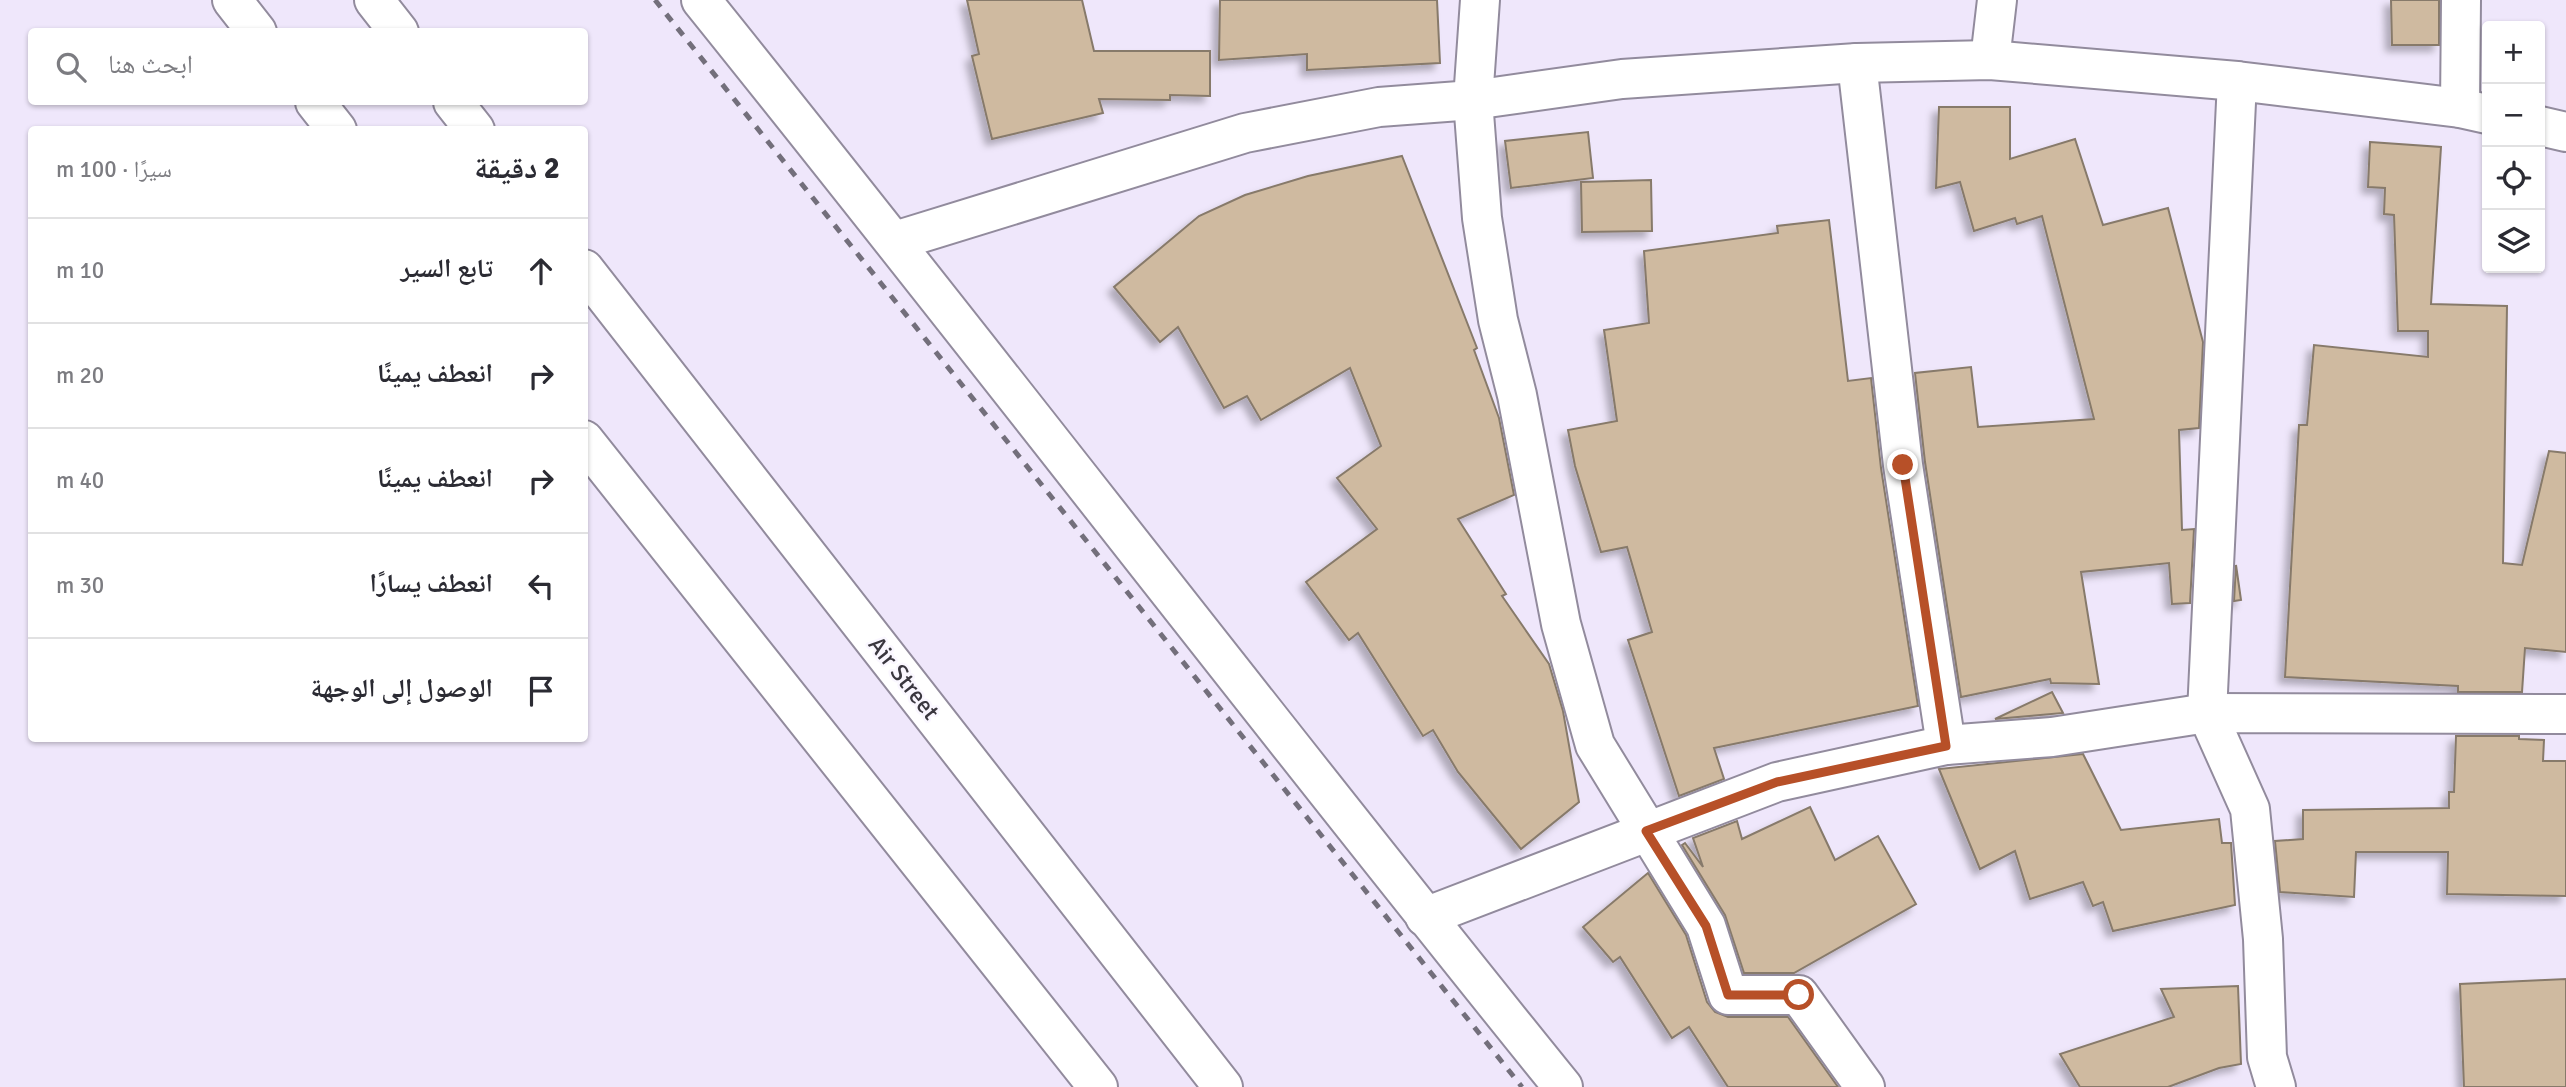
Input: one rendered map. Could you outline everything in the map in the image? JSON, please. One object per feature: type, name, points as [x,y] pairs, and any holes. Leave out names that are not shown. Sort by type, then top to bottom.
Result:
[{"type":"street","points":[[232,0],[254,28]]},
{"type":"street","points":[[374,0],[396,28]]},
{"type":"street","points":[[701,0],[895,241],[1425,917],[1563,1087]]},
{"type":"street","points":[[1480,0],[1474,100],[1482,218],[1498,320],[1517,395],[1561,624],[1595,744],[1706,926],[1728,995],[1799,995],[1865,1087]]},
{"type":"street","points":[[1990,60],[1997,0]]},
{"type":"street","points":[[895,241],[1245,133],[1379,107],[1474,100],[1622,79],[1857,63],[1990,60],[2237,81],[2474,111],[2461,0]]},
{"type":"street","points":[[1857,63],[1903,465],[1946,746]]},
{"type":"street","points":[[2237,81],[2207,713],[2250,809],[2263,939],[2267,1057],[2276,1087]]},
{"type":"street","points":[[316,105],[334,126]]},
{"type":"street","points":[[455,105],[472,126]]},
{"type":"street","points":[[2545,127],[2566,132]]},
{"type":"street","name":"Air Street","points":[[588,274],[1223,1087]]},
{"type":"street","points":[[588,445],[1098,1087]]},
{"type":"street","points":[[1425,917],[1777,782],[1946,746],[2052,737],[2207,713],[2566,714]]},
{"type":"building","points":[[967,0],[1082,0],[1094,51],[1210,51],[1210,96],[1170,95],[1170,100],[1099,99],[1103,113],[992,139],[972,56],[979,54]]},
{"type":"building","points":[[1220,0],[1437,0],[1440,63],[1307,70],[1307,54],[1219,60]]},
{"type":"building","points":[[2391,0],[2439,0],[2439,45],[2392,45]]},
{"type":"building","points":[[1939,107],[2010,107],[2010,159],[2075,139],[2103,225],[2168,208],[2203,342],[2199,428],[2179,430],[2182,530],[2194,529],[2190,603],[2172,604],[2169,563],[2081,572],[2099,684],[2051,683],[2050,679],[1961,697],[1925,462],[1915,373],[1971,367],[1978,427],[2094,419],[2042,216],[2017,224],[2015,218],[1974,231],[1960,182],[1936,188]]},
{"type":"building","points":[[1588,132],[1593,178],[1511,188],[1505,141]]},
{"type":"building","points":[[2370,142],[2441,147],[2431,304],[2507,306],[2503,563],[2522,565],[2549,451],[2566,453],[2566,652],[2525,648],[2522,692],[2458,692],[2458,686],[2285,677],[2299,425],[2307,425],[2314,345],[2428,357],[2428,331],[2398,331],[2394,215],[2384,214],[2385,188],[2368,187]]},
{"type":"building","points":[[1402,156],[1477,348],[1474,350],[1499,418],[1514,495],[1458,519],[1506,594],[1502,596],[1549,664],[1563,711],[1579,802],[1521,849],[1458,772],[1433,730],[1423,736],[1358,633],[1349,640],[1306,582],[1377,529],[1337,478],[1381,446],[1350,368],[1261,420],[1247,396],[1224,408],[1178,327],[1160,342],[1114,287],[1199,216],[1245,195],[1308,176]]},
{"type":"building","points":[[1651,180],[1652,231],[1582,232],[1581,182]]},
{"type":"building","points":[[1829,220],[1848,381],[1871,378],[1881,468],[1918,706],[1714,748],[1724,779],[1679,796],[1628,640],[1652,632],[1627,547],[1601,552],[1575,466],[1568,430],[1617,421],[1604,330],[1649,323],[1644,251],[1778,233],[1777,226]]},
{"type":"building","points":[[2236,565],[2241,600],[2234,601]]},
{"type":"building","points":[[2052,692],[2063,713],[1995,719]]},
{"type":"building","points":[[2456,736],[2519,736],[2519,739],[2544,740],[2543,761],[2566,761],[2566,896],[2447,894],[2448,852],[2356,852],[2354,897],[2280,892],[2275,841],[2303,839],[2303,810],[2449,808],[2449,792],[2454,792]]},
{"type":"building","points":[[2083,754],[2121,830],[2219,819],[2222,843],[2231,843],[2235,905],[2113,931],[2103,902],[2093,906],[2083,882],[2030,899],[2015,851],[1980,869],[1939,769]]},
{"type":"building","points":[[1810,807],[1835,860],[1878,836],[1916,904],[1794,973],[1744,973],[1725,915],[1682,845],[1685,843],[1703,867],[1693,838],[1737,821],[1742,839]]},
{"type":"building","points":[[1648,873],[1686,935],[1707,1002],[1715,1012],[1728,1017],[1788,1017],[1838,1087],[1728,1087],[1689,1027],[1672,1038],[1620,957],[1613,962],[1583,927]]},
{"type":"building","points":[[2566,979],[2566,1087],[2464,1087],[2460,984]]},
{"type":"building","points":[[2238,986],[2241,1064],[2219,1068],[2168,1087],[2080,1087],[2060,1054],[2174,1017],[2161,989]]},
{"type":"railway","points":[[655,0],[1522,1087]]},
{"type":"route","points":[[1799,995],[1728,995],[1706,926],[1646,831],[1777,782],[1946,746],[1903,465]]}]
